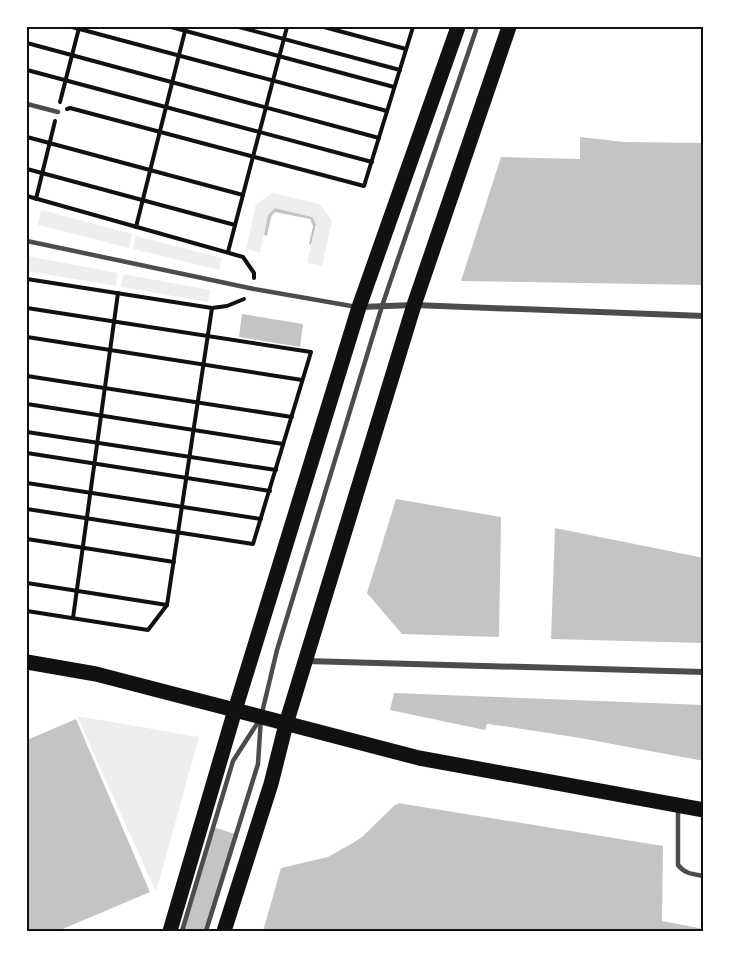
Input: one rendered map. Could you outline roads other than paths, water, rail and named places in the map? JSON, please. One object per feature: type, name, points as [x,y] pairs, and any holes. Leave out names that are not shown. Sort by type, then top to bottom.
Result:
[{"type":"main road","points":[[170,931],[235,710],[359,307],[458,27]]},
{"type":"main road","points":[[224,931],[271,784],[286,724],[414,305],[509,27]]},
{"type":"main road","points":[[27,662],[96,674],[419,758],[704,810]]},
{"type":"street","points":[[359,307],[414,305],[704,316]]},
{"type":"street","points":[[306,661],[704,672]]},
{"type":"lane","points":[[206,931],[258,764],[261,717],[277,650],[382,306],[477,27]]},
{"type":"lane","points":[[27,104],[58,112]]},
{"type":"lane","points":[[27,241],[254,289],[359,307]]},
{"type":"lane","points":[[182,931],[233,761],[261,717]]},
{"type":"lane","points":[[678,805],[678,865],[690,874],[704,876]]}]
